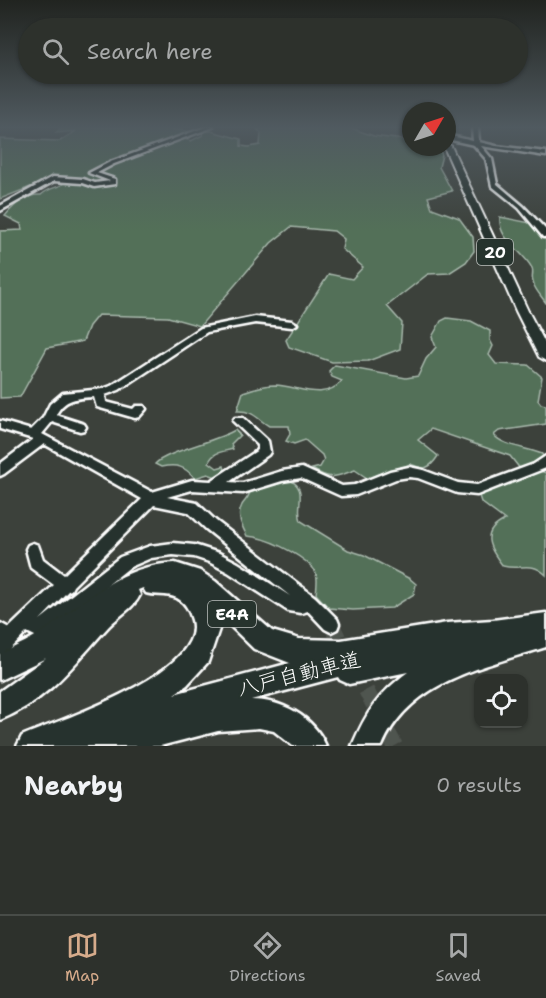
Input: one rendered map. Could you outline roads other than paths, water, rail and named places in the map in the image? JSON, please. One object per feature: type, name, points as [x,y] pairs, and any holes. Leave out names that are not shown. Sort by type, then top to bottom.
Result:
[{"type":"highway","name":"E4A","points":[[0,667],[55,638],[118,590],[139,579],[159,573],[178,574],[196,581],[255,635],[284,649],[321,653],[448,635],[492,632]]},
{"type":"highway","name":"E4A","points":[[0,706],[25,692],[48,674],[114,606],[134,592],[152,585],[170,584],[187,590],[193,596],[203,611],[205,629],[203,639],[193,659],[176,678],[129,707],[32,746]]},
{"type":"highway","name":"八戸自動車道","points":[[57,746],[191,702],[339,663],[492,632],[546,625]]},
{"type":"highway","name":"八戸自動車道","points":[[86,746],[207,707],[342,672],[418,656],[546,634]]},
{"type":"highway","points":[[367,746],[378,720],[390,704],[421,677],[443,667],[546,634]]},
{"type":"highway","points":[[114,746],[172,728],[248,714],[276,717],[301,733],[311,746]]},
{"type":"main road","name":"20","points":[[454,162],[522,311],[546,356]]},
{"type":"street","points":[[0,209],[53,179],[83,181],[94,185],[110,184],[114,182],[113,180],[94,176],[93,171],[117,162]]},
{"type":"street","points":[[490,162],[494,185],[521,207],[546,235]]},
{"type":"street","points":[[0,471],[39,436],[54,407],[67,396],[99,393],[126,382],[136,373],[158,362],[204,330],[255,320],[292,324]]},
{"type":"street","points":[[99,393],[101,404],[135,414],[140,409]]},
{"type":"street","points":[[50,417],[80,426]]},
{"type":"street","points":[[213,486],[264,452],[264,444],[239,420]]},
{"type":"street","points":[[0,425],[39,436],[143,492],[151,499],[192,507],[310,602],[331,624]]},
{"type":"street","points":[[4,639],[26,624],[151,499],[162,493],[186,487],[243,488],[282,476],[302,473],[332,489],[356,490],[394,474],[409,472],[419,473],[457,488],[477,490],[537,467],[546,461]]},
{"type":"street","points":[[26,624],[39,630],[125,562],[147,552],[171,548],[199,552],[231,564],[293,606],[301,606],[310,602]]},
{"type":"street","points":[[33,549],[36,562],[66,585]]},
{"type":"tunnel","points":[[331,624],[346,653]]},
{"type":"tunnel","points":[[355,669],[395,746]]}]
